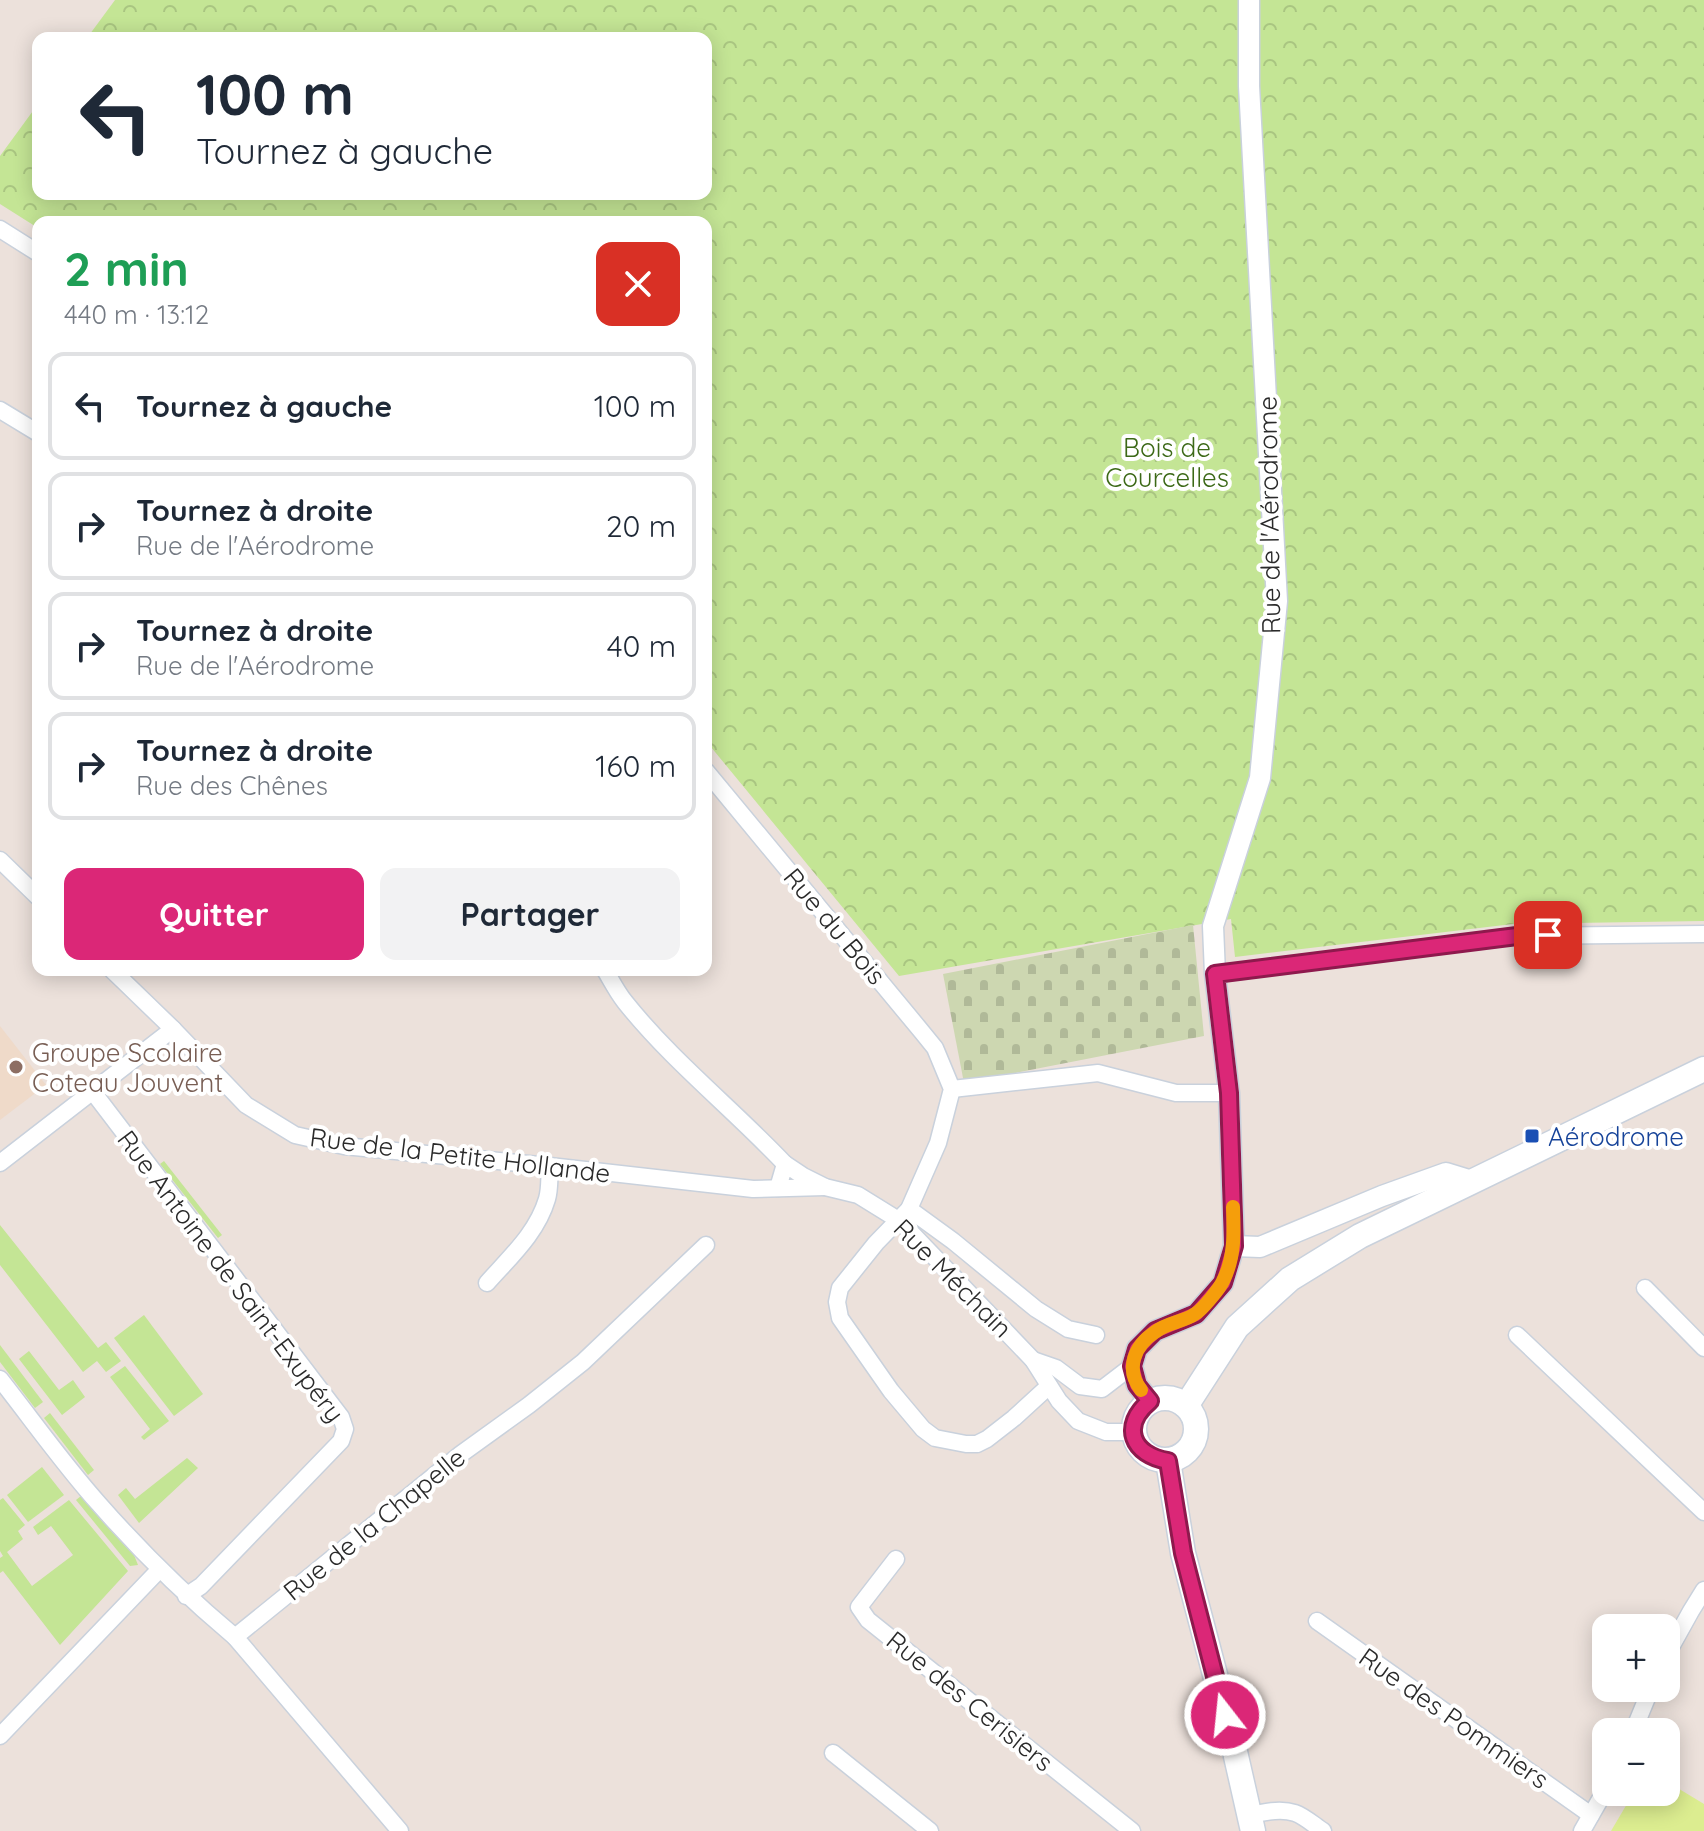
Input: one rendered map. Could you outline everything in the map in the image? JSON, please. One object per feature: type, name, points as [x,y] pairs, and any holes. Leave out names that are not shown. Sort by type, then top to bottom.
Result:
[{"type":"main road","points":[[1186,1406],[1237,1327],[1290,1279],[1360,1236],[1704,1069]]},
{"type":"main road","points":[[1169,1397],[1186,1406],[1195,1421],[1195,1439],[1185,1454],[1168,1461],[1152,1458],[1139,1448],[1133,1432],[1134,1419],[1140,1409],[1150,1401],[1169,1397]]},
{"type":"main road","points":[[1168,1461],[1183,1553],[1251,1824]]},
{"type":"street","name":"Rue de l'Aérodrome","points":[[1132,1366],[1137,1349],[1155,1331],[1196,1314],[1223,1283],[1234,1246],[1229,1093],[1215,974],[1213,926],[1260,778],[1277,601],[1249,86],[1249,0]]},
{"type":"street","points":[[0,229],[32,249]]},
{"type":"street","points":[[0,410],[32,429]]},
{"type":"street","name":"Rue du Bois","points":[[712,778],[929,1040],[952,1089]]},
{"type":"street","points":[[0,860],[32,891]]},
{"type":"street","points":[[1215,974],[1517,936],[1704,934]]},
{"type":"street","name":"Rue de la Petite Hollande","points":[[118,976],[246,1105],[295,1135],[344,1146],[753,1189],[825,1187]]},
{"type":"street","points":[[609,976],[623,1000],[684,1066],[785,1164],[825,1187]]},
{"type":"street","points":[[0,1163],[173,1029]]},
{"type":"street","points":[[1049,1386],[996,1432],[977,1444],[953,1443],[935,1438],[923,1429],[891,1391],[840,1318],[837,1302],[840,1288],[876,1243],[904,1215],[938,1143],[952,1089],[1098,1073],[1176,1093],[1229,1093]]},
{"type":"street","name":"Rue Antoine de Saint-Exupéry","points":[[93,1092],[341,1417],[345,1429],[341,1441],[201,1586],[186,1596]]},
{"type":"street","points":[[778,1188],[785,1164]]},
{"type":"street","points":[[487,1283],[531,1234],[548,1196],[550,1166]]},
{"type":"street","points":[[1234,1246],[1260,1247],[1446,1173],[1472,1181]]},
{"type":"street","name":"Rue Méchain","points":[[825,1187],[858,1195],[953,1241],[1036,1309],[1068,1329],[1096,1335]]},
{"type":"street","name":"Rue Méchain","points":[[904,1215],[1033,1360],[1059,1401],[1078,1421],[1106,1432],[1133,1432]]},
{"type":"street","name":"Rue de la Chapelle","points":[[235,1637],[448,1464],[583,1362],[706,1245]]},
{"type":"street","points":[[1645,1288],[1704,1348]]},
{"type":"street","points":[[1517,1335],[1704,1512]]},
{"type":"street","name":"Rue Méchain","points":[[1033,1360],[1056,1368],[1080,1386],[1102,1389],[1132,1366]]},
{"type":"street","points":[[1132,1366],[1137,1385],[1150,1401]]},
{"type":"street","points":[[0,1379],[97,1502],[159,1570],[235,1637],[400,1831]]},
{"type":"street","name":"Rue des Cerisiers","points":[[896,1559],[859,1607],[868,1620],[1132,1831]]},
{"type":"street","points":[[0,1736],[159,1570]]},
{"type":"street","points":[[1680,1629],[1704,1590]]},
{"type":"street","name":"Rue des Pommiers","points":[[1317,1621],[1591,1815]]},
{"type":"street","points":[[833,1753],[930,1831]]},
{"type":"street","points":[[1582,1831],[1596,1806]]},
{"type":"street","points":[[1251,1824],[1263,1812],[1277,1811],[1296,1813],[1323,1831]]},
{"type":"shaded area","name":"Groupe Scolaire Coteau Jouvent","points":[[0,1026],[46,1085],[0,1120]]},
{"type":"green space","name":"Bois de Courcelles","points":[[115,0],[1704,0],[1704,921],[1513,924],[1235,957],[1231,919],[899,976],[712,748],[712,216],[32,216],[32,224],[0,204],[0,156],[32,112],[32,200],[712,200],[712,32],[91,32]]},
{"type":"green space","points":[[1193,925],[1204,1036],[964,1083],[943,974]]},
{"type":"green space","points":[[164,1161],[222,1235],[218,1238],[160,1164]]},
{"type":"green space","points":[[0,1225],[98,1348],[106,1342],[121,1361],[106,1372],[97,1361],[83,1372],[0,1265]]},
{"type":"green space","points":[[144,1315],[203,1394],[174,1416],[114,1338]]},
{"type":"green space","points":[[0,1345],[43,1402],[35,1408],[0,1362]]},
{"type":"green space","points":[[29,1351],[59,1390],[73,1380],[85,1397],[62,1415],[19,1359]]},
{"type":"green space","points":[[125,1366],[169,1421],[144,1440],[141,1437],[150,1429],[110,1377]]},
{"type":"green space","points":[[50,1413],[94,1470],[88,1475],[44,1418]]},
{"type":"green space","points":[[187,1458],[198,1468],[139,1523],[118,1495],[126,1488],[135,1499]]},
{"type":"green space","points":[[42,1467],[64,1495],[28,1522],[7,1495]]},
{"type":"green space","points":[[81,1496],[132,1550],[138,1565],[130,1566],[76,1500]]},
{"type":"green space","points":[[3,1498],[25,1525],[18,1531],[23,1539],[7,1552],[32,1586],[73,1555],[51,1526],[38,1535],[33,1527],[69,1500],[128,1571],[60,1645],[3,1571],[0,1573],[0,1558],[3,1556],[0,1551],[0,1500]]},
{"type":"green space","points":[[1680,1789],[1704,1804],[1704,1831],[1611,1831],[1626,1806],[1680,1806]]},
{"type":"slow traffic","points":[[1141,1390],[1132,1366],[1137,1349],[1155,1331],[1196,1314],[1223,1283],[1234,1246],[1233,1207]]},
{"type":"place","name":"Groupe Scolaire Coteau Jouvent","points":[[16,1067]]},
{"type":"place","name":"Aérodrome","points":[[1532,1136]]},
{"type":"route","points":[[1225,1715],[1183,1553],[1168,1461],[1152,1458],[1139,1448],[1133,1432],[1134,1419],[1150,1401],[1137,1385],[1132,1366],[1137,1349],[1155,1331],[1196,1314],[1223,1283],[1234,1246],[1229,1093],[1215,974],[1517,936],[1548,935]]}]
